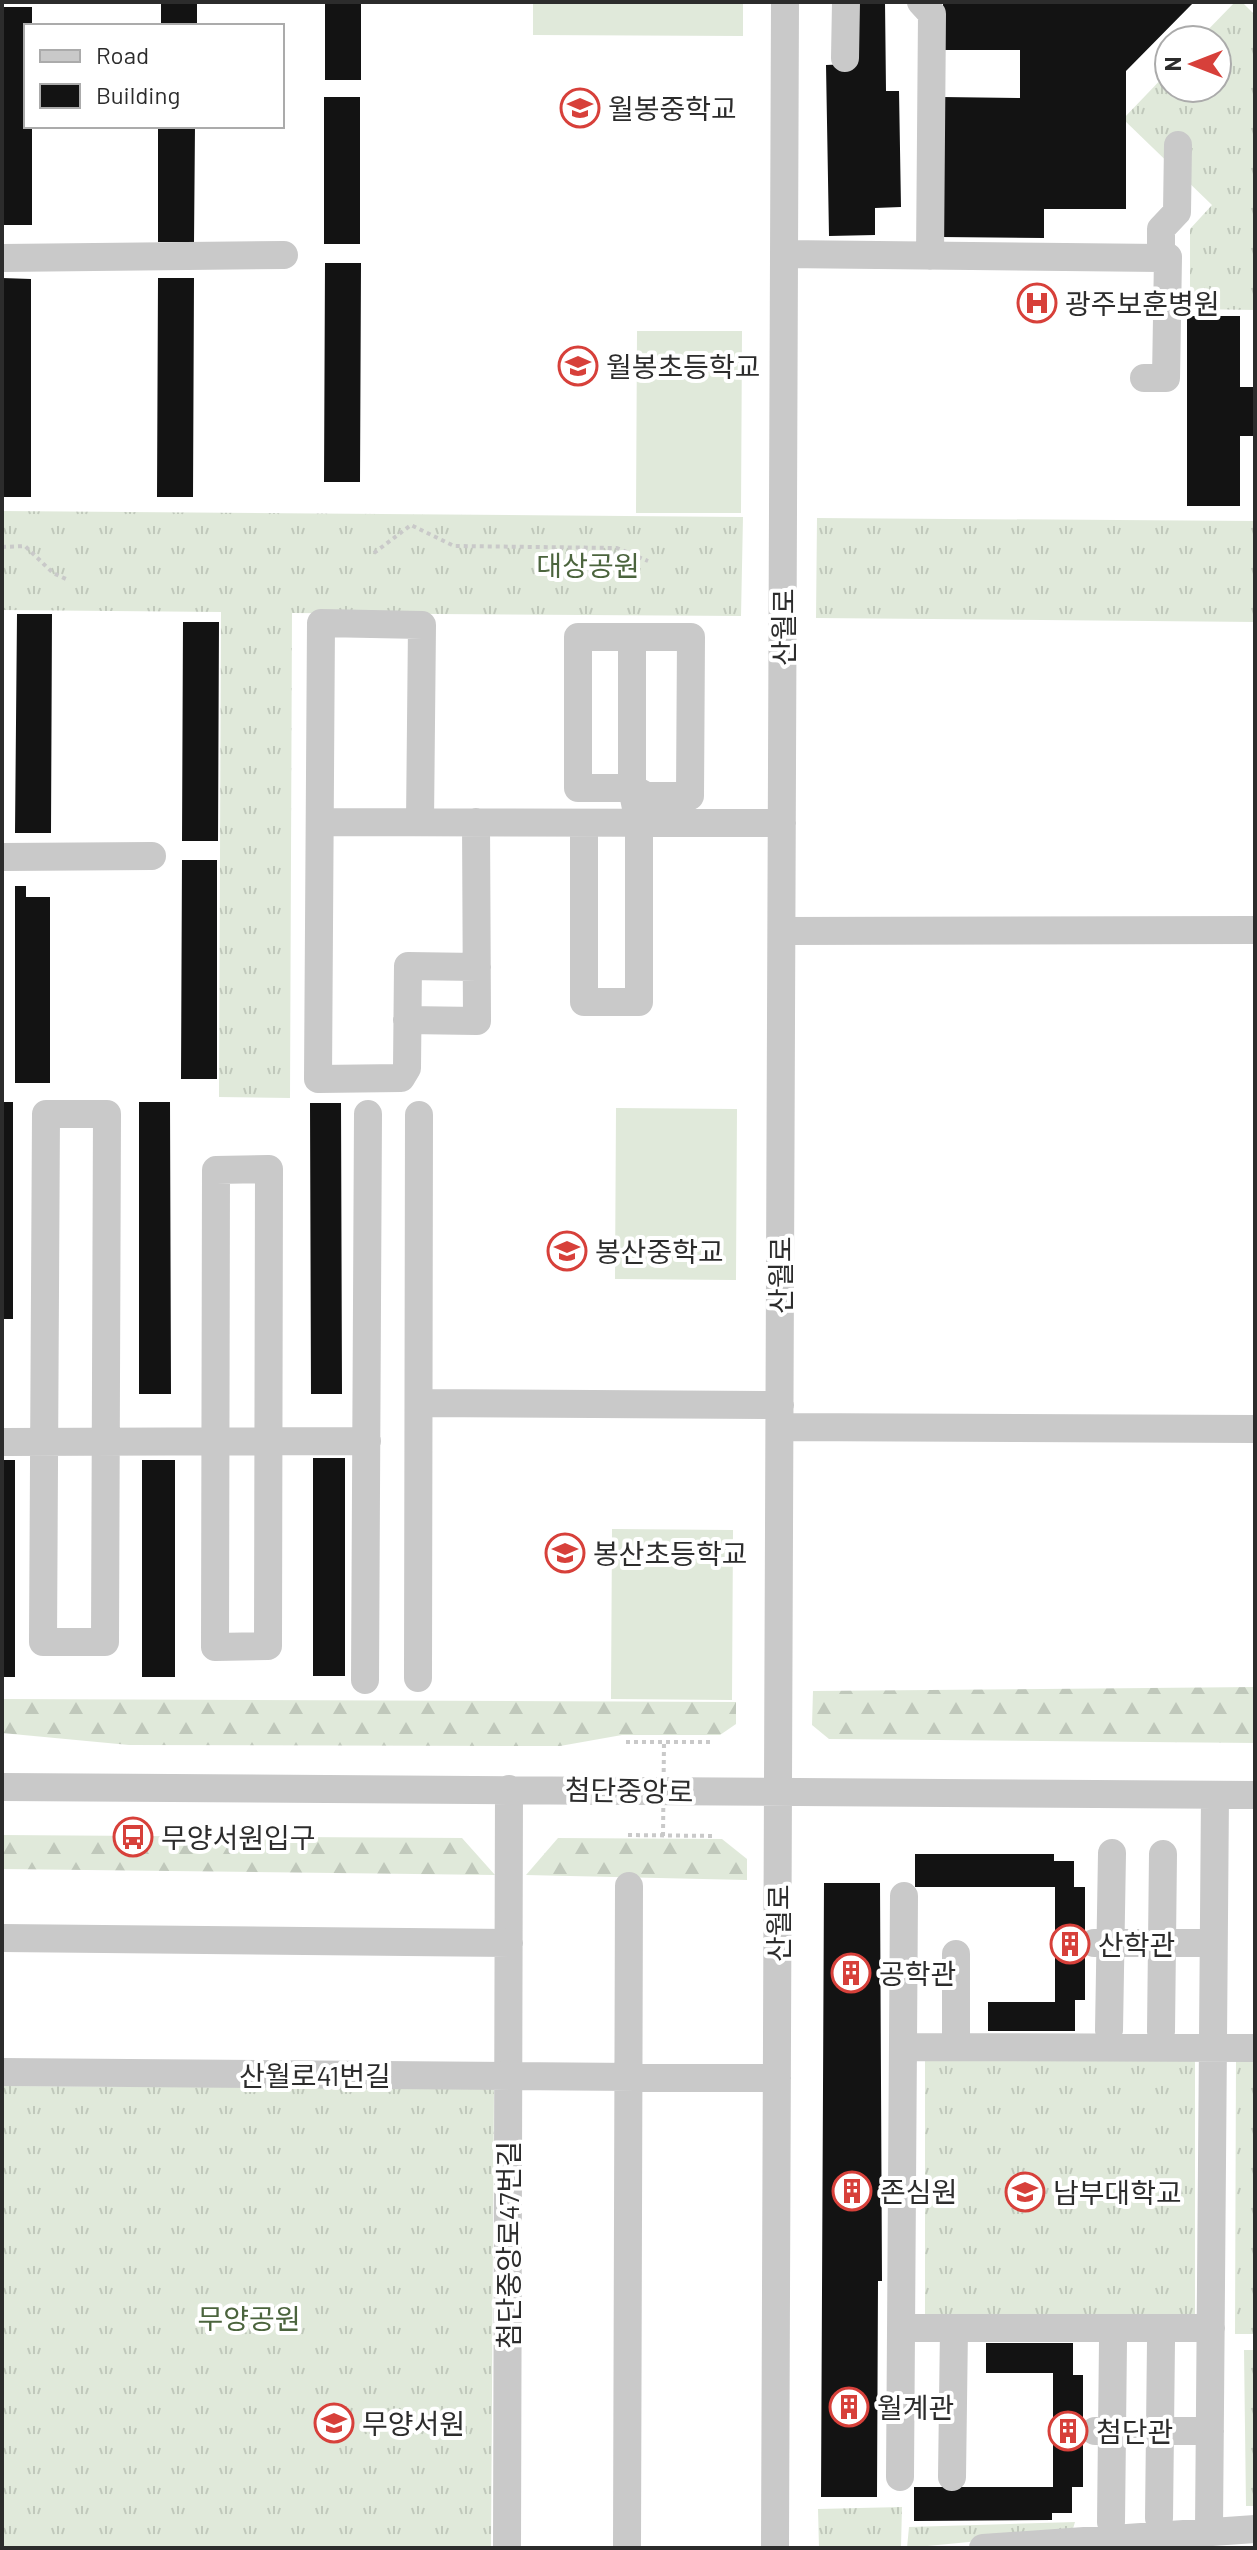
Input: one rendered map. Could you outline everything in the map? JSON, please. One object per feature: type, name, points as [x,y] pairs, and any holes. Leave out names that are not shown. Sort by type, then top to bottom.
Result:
[{"type":"street","name":"산월로","points":[[775,2548],[785,2]]},
{"type":"street","points":[[845,58],[846,2]]},
{"type":"street","points":[[921,2],[932,14],[930,256]]},
{"type":"street","points":[[1161,258],[1161,229],[1177,212],[1178,145]]},
{"type":"street","points":[[784,254],[1168,257],[1166,378],[1144,378]]},
{"type":"street","points":[[2,258],[284,255]]},
{"type":"street","points":[[420,822],[422,625],[321,623],[318,1079],[401,1078],[407,1068],[408,966],[477,967]]},
{"type":"street","points":[[578,637],[691,637],[690,796],[646,796],[632,788],[578,788],[578,637]]},
{"type":"street","points":[[584,823],[584,1002],[639,1002],[639,823],[632,788],[632,637]]},
{"type":"street","points":[[320,822],[782,823]]},
{"type":"street","points":[[407,1020],[477,1021],[476,822]]},
{"type":"street","points":[[2,857],[152,856]]},
{"type":"street","points":[[782,931],[1255,930]]},
{"type":"street","points":[[46,1114],[107,1114],[105,1642],[43,1642],[44,1442],[46,1114]]},
{"type":"street","points":[[365,1680],[368,1114]]},
{"type":"street","points":[[418,1678],[419,1115]]},
{"type":"street","points":[[269,1169],[268,1646],[215,1647],[215,1441],[216,1170],[269,1169]]},
{"type":"street","points":[[419,1403],[1255,1429]]},
{"type":"street","points":[[2,1442],[367,1441]]},
{"type":"street","name":"첨단중앙로","points":[[2,1787],[1255,1795]]},
{"type":"street","name":"첨단중앙로47번길","points":[[507,2548],[509,1789]]},
{"type":"street","points":[[1209,2529],[1215,1795]]},
{"type":"street","points":[[1109,2030],[1102,1943],[1112,1853]]},
{"type":"street","points":[[1161,2031],[1163,1854]]},
{"type":"street","points":[[627,2548],[629,1886]]},
{"type":"street","points":[[900,2477],[904,1896]]},
{"type":"street","points":[[2,1938],[509,1943]]},
{"type":"street","points":[[1102,1943],[1213,1943]]},
{"type":"street","points":[[956,1954],[956,2047]]},
{"type":"street","points":[[903,2047],[1255,2048]]},
{"type":"street","name":"산월로41번길","points":[[2,2072],[777,2078]]},
{"type":"street","points":[[902,2328],[1211,2328]]},
{"type":"street","points":[[952,2477],[954,2328]]},
{"type":"street","points":[[1111,2522],[1103,2431],[1113,2341]]},
{"type":"street","points":[[1159,2518],[1161,2341]]},
{"type":"street","points":[[1103,2431],[1210,2431]]},
{"type":"street","points":[[983,2548],[1209,2529],[1255,2529]]},
{"type":"path","points":[[374,553],[411,525],[461,547],[624,549],[648,561]]},
{"type":"path","points":[[2,547],[25,546],[53,573],[66,579]]},
{"type":"path","points":[[584,548],[592,578]]},
{"type":"path","points":[[626,1742],[714,1742]]},
{"type":"path","points":[[663,1836],[664,1742]]},
{"type":"path","points":[[628,1835],[716,1836]]},
{"type":"green space","points":[[533,2],[743,2],[743,36],[533,35]]},
{"type":"green space","points":[[1235,2],[1242,2],[1255,15],[1255,310],[1190,309],[1190,229],[1212,205],[1123,119],[1153,88],[1153,104],[1233,104],[1233,24],[1214,24]]},
{"type":"green space","points":[[637,331],[742,331],[741,513],[636,513]]},
{"type":"green space","name":"대상공원","points":[[2,511],[743,517],[741,616],[292,613],[290,1098],[219,1097],[221,612],[2,610]]},
{"type":"green space","points":[[817,518],[1255,521],[1255,622],[816,618]]},
{"type":"green space","points":[[616,1108],[737,1109],[736,1280],[615,1279]]},
{"type":"green space","points":[[612,1529],[733,1530],[732,1700],[611,1699]]},
{"type":"green space","points":[[1255,1687],[1255,1743],[829,1739],[812,1725],[813,1691]]},
{"type":"green space","points":[[2,1699],[736,1702],[736,1724],[720,1735],[622,1735],[560,1746],[129,1745],[2,1733]]},
{"type":"green space","points":[[2,1835],[462,1838],[495,1875],[2,1869]]},
{"type":"green space","points":[[558,1838],[722,1839],[747,1859],[747,1880],[526,1875]]},
{"type":"green space","points":[[925,2059],[1195,2060],[1195,2319],[925,2319]]},
{"type":"green space","points":[[1236,2059],[1255,2059],[1255,2334],[1235,2334]]},
{"type":"green space","name":"무양공원","points":[[2,2086],[494,2088],[491,2548],[2,2548]]},
{"type":"green space","points":[[1244,2350],[1255,2350],[1255,2506],[1246,2506]]},
{"type":"green space","points":[[902,2507],[901,2547],[819,2548],[818,2509]]},
{"type":"green space","points":[[1075,2522],[1072,2532],[907,2548],[909,2527]]},
{"type":"building","points":[[161,2],[197,2],[197,24],[161,24]]},
{"type":"building","points":[[325,2],[361,2],[361,80],[325,80]]},
{"type":"building","points":[[849,2],[885,2],[886,91],[899,91],[901,207],[875,208],[875,235],[829,236],[826,65],[850,64]]},
{"type":"building","points":[[943,2],[1194,2],[1172,24],[1153,24],[1153,44],[1126,71],[1126,209],[1044,209],[1044,238],[942,237],[942,97],[1020,98],[1020,50],[943,50]]},
{"type":"building","points":[[2,7],[32,7],[32,24],[24,24],[24,128],[32,128],[32,225],[2,225]]},
{"type":"building","points":[[324,97],[360,97],[360,244],[324,244]]},
{"type":"building","points":[[158,128],[195,128],[194,242],[158,242]]},
{"type":"building","points":[[325,263],[361,263],[360,482],[324,482]]},
{"type":"building","points":[[2,278],[31,279],[31,497],[2,497]]},
{"type":"building","points":[[158,278],[194,278],[193,497],[157,497]]},
{"type":"building","points":[[1187,316],[1240,316],[1240,387],[1255,387],[1255,436],[1240,436],[1240,506],[1187,506]]},
{"type":"building","points":[[17,614],[52,614],[51,833],[15,833]]},
{"type":"building","points":[[183,622],[219,622],[218,841],[182,841]]},
{"type":"building","points":[[182,860],[217,860],[217,1079],[181,1079]]},
{"type":"building","points":[[15,886],[26,886],[26,897],[50,897],[50,1083],[15,1083]]},
{"type":"building","points":[[2,1102],[13,1102],[13,1319],[2,1319]]},
{"type":"building","points":[[139,1102],[170,1102],[171,1394],[139,1394]]},
{"type":"building","points":[[310,1103],[341,1103],[342,1394],[311,1394]]},
{"type":"building","points":[[313,1458],[345,1458],[345,1676],[313,1676]]},
{"type":"building","points":[[2,1460],[15,1460],[15,1677],[2,1677]]},
{"type":"building","points":[[142,1460],[175,1460],[175,1677],[142,1677]]},
{"type":"building","name":"산학관","points":[[915,1854],[1054,1854],[1054,1861],[1074,1861],[1074,1887],[1085,1887],[1085,2000],[1075,2000],[1075,2031],[988,2031],[988,2002],[1055,2002],[1055,1887],[915,1887]]},
{"type":"building","points":[[824,1883],[880,1883],[882,2281],[878,2281],[877,2497],[821,2497]]},
{"type":"building","name":"첨단관","points":[[986,2343],[1073,2343],[1073,2375],[1083,2375],[1083,2487],[1072,2487],[1072,2513],[1052,2513],[1052,2520],[914,2521],[914,2487],[1053,2487],[1053,2373],[986,2373]]},
{"type":"place","name":"월봉중학교","points":[[580,108]]},
{"type":"place","name":"광주보훈병원","points":[[1037,303]]},
{"type":"place","name":"월봉초등학교","points":[[578,366]]},
{"type":"place","name":"봉산중학교","points":[[567,1251]]},
{"type":"place","name":"봉산초등학교","points":[[565,1553]]},
{"type":"place","name":"무양서원입구","points":[[133,1837]]},
{"type":"place","name":"산학관","points":[[1070,1944]]},
{"type":"place","name":"공학관","points":[[851,1973]]},
{"type":"place","name":"존심원","points":[[852,2191]]},
{"type":"place","name":"남부대학교","points":[[1025,2192]]},
{"type":"place","name":"월계관","points":[[849,2407]]},
{"type":"place","name":"무양서원","points":[[334,2423]]},
{"type":"place","name":"첨단관","points":[[1068,2431]]}]
